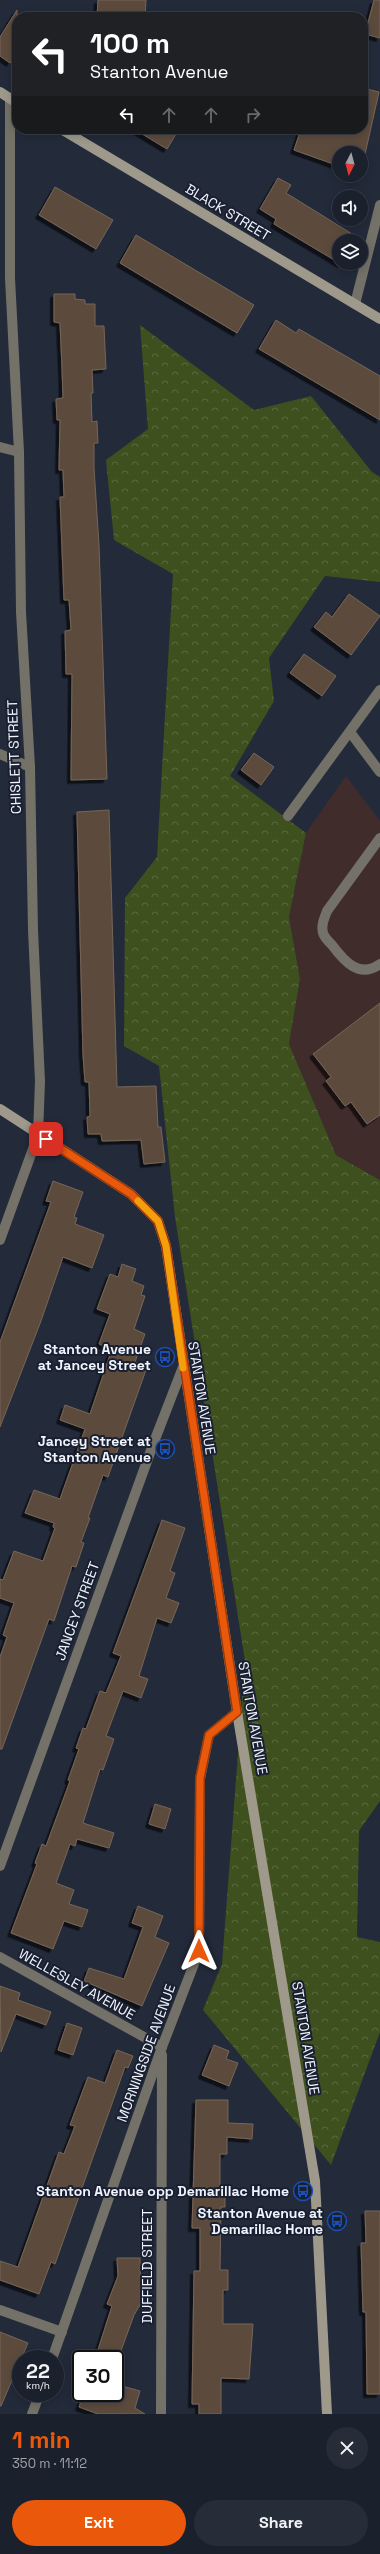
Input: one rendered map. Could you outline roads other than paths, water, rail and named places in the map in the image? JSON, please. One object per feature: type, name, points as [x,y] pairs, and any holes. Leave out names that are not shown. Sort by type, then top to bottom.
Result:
[{"type":"street","points":[[0,92],[12,99]]},
{"type":"street","name":"CHISLETT STREET","points":[[0,1240],[38,1135],[40,1081],[33,930],[30,767],[21,612],[19,452],[10,278],[12,134]]},
{"type":"street","name":"BLACK STREET","points":[[69,134],[380,319]]},
{"type":"street","points":[[355,304],[380,205]]},
{"type":"street","points":[[0,447],[19,452]]},
{"type":"street","points":[[288,816],[380,690]]},
{"type":"street","points":[[350,732],[380,772]]},
{"type":"street","points":[[0,754],[30,767]]},
{"type":"street","points":[[380,838],[327,911],[322,922],[323,934],[347,964],[359,969],[374,968],[380,964]]},
{"type":"street","name":"STANTON AVENUE","points":[[0,1109],[131,1194],[158,1221],[166,1246],[183,1367],[237,1712],[315,2181],[327,2414]]},
{"type":"street","name":"JANCEY STREET","points":[[0,1866],[154,1442],[183,1367]]},
{"type":"street","name":"MORNINGSIDE AVENUE","points":[[55,2350],[162,2047],[199,1951],[200,1778],[209,1735],[237,1712]]},
{"type":"street","name":"WELLESLEY AVENUE","points":[[0,1957],[162,2047]]},
{"type":"street","name":"DUFFIELD STREET","points":[[161,2414],[162,2047]]},
{"type":"street","points":[[0,2310],[62,2332]]},
{"type":"street","points":[[32,2414],[37,2402]]},
{"type":"place","name":"Stanton Avenue at Jancey Street","points":[[165,1357]]},
{"type":"place","name":"Jancey Street at Stanton Avenue","points":[[165,1449]]},
{"type":"place","name":"Stanton Avenue opp Demarillac Home","points":[[303,2191]]},
{"type":"place","name":"Stanton Avenue at Demarillac Home","points":[[337,2221]]}]
